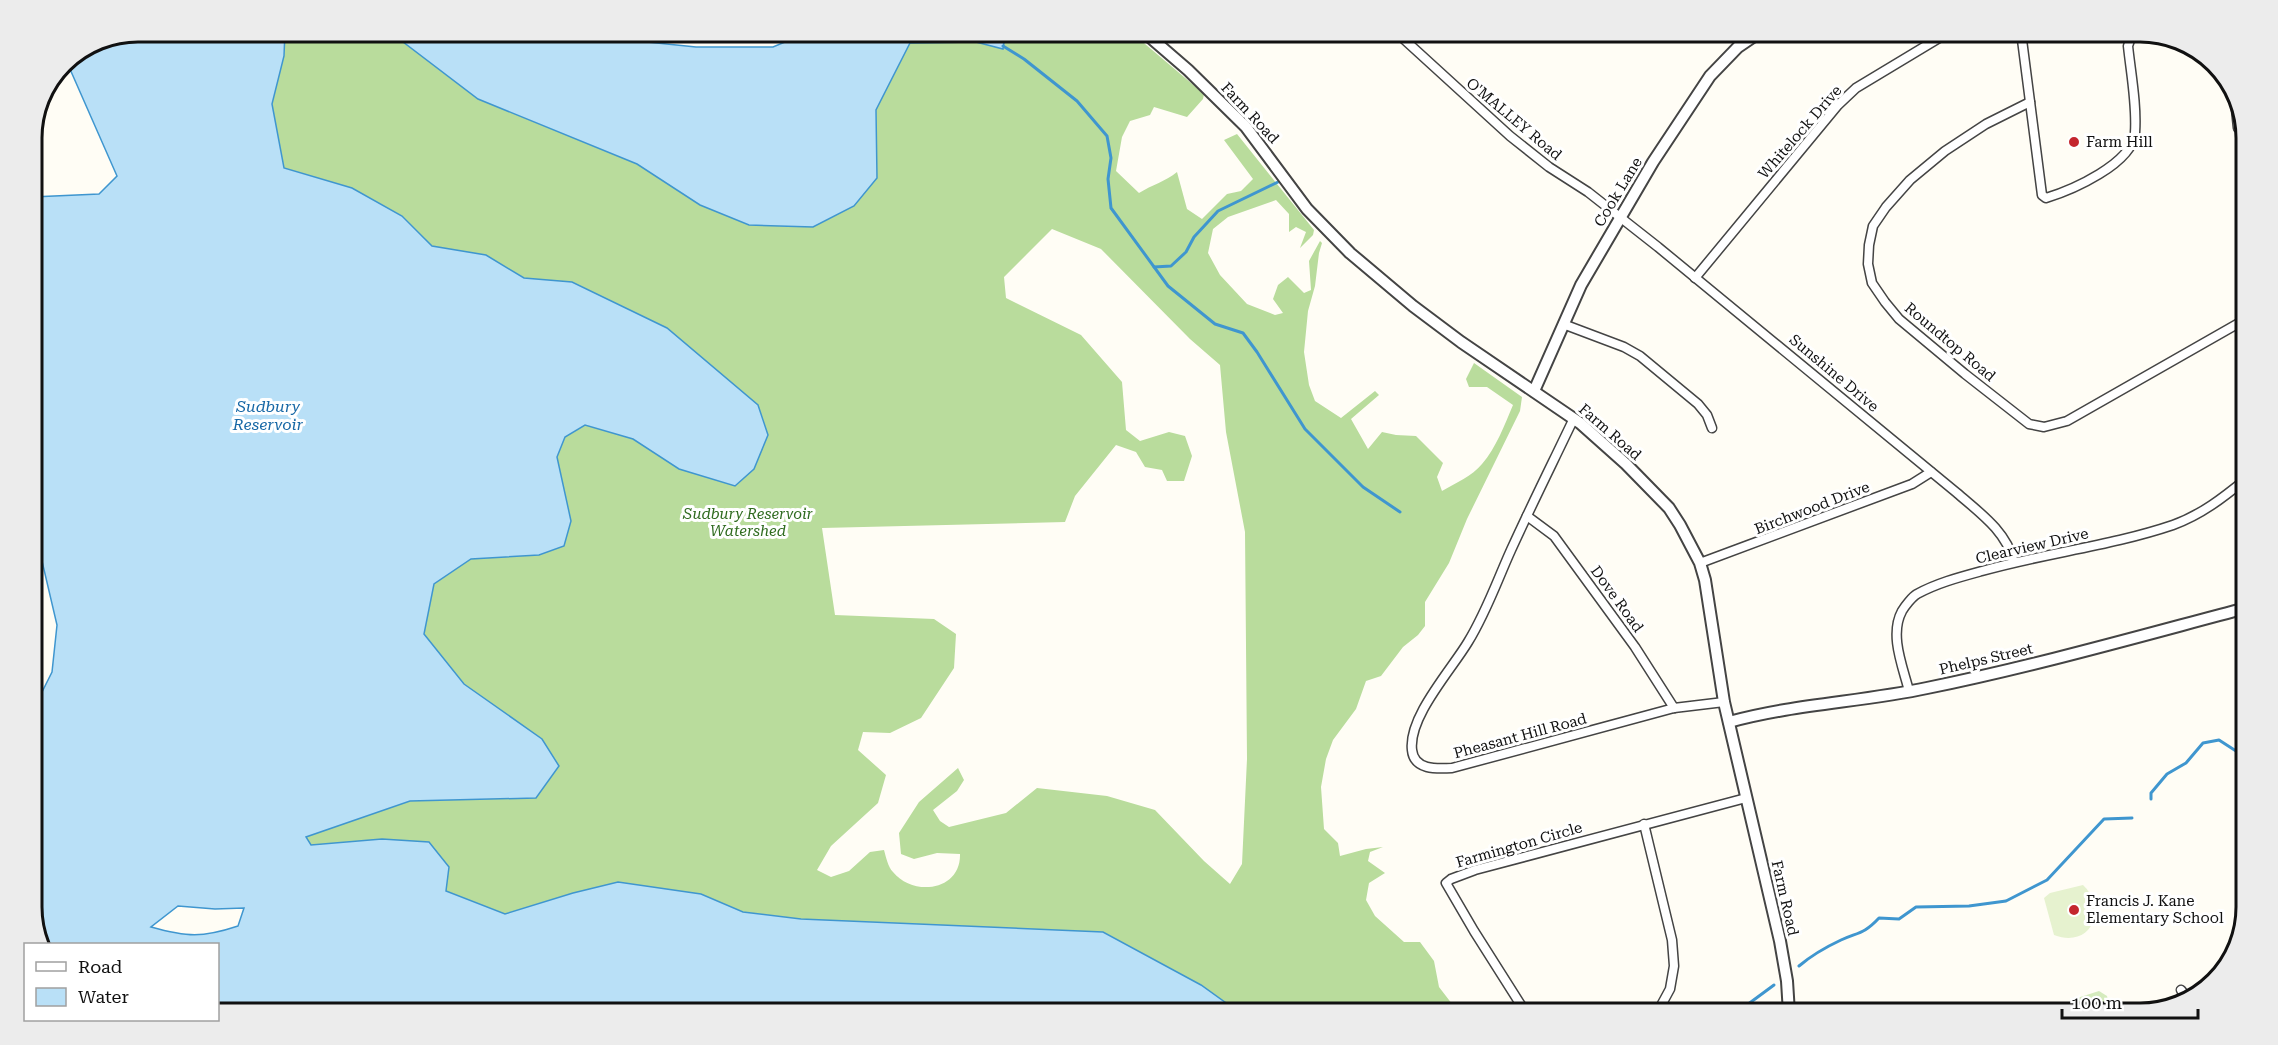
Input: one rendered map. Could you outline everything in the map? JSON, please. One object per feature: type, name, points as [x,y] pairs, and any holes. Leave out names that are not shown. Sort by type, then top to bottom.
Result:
[{"type":"street","name":"Farm Road","points":[[1156,42],[1188,70],[1246,127],[1307,209],[1350,253],[1413,306],[1512,378],[1574,418],[1611,450],[1669,508],[1700,563],[1705,580],[1724,702],[1780,941],[1788,1003]]},
{"type":"street","name":"O'MALLEY Road","points":[[1407,42],[1510,136],[1621,218]]},
{"type":"street","name":"Cook Lane","points":[[1534,391],[1590,267],[1664,144],[1710,76],[1745,42]]},
{"type":"street","name":"Whitelock Drive","points":[[1695,278],[1838,105],[1856,88],[1932,42]]},
{"type":"street","points":[[2022,42],[2042,195],[2046,198],[2067,192],[2113,165],[2130,149],[2135,135],[2129,42]]},
{"type":"street","name":"Roundtop Road","points":[[2030,102],[1986,124],[1945,151],[1910,180],[1873,226],[1868,264],[1872,283],[1899,319],[2029,424],[2044,427],[2067,421],[2236,325]]},
{"type":"street","name":"Sunshine Drive","points":[[1621,218],[2000,531],[2012,552],[2014,562]]},
{"type":"street","points":[[1563,324],[1624,347],[1640,356],[1698,404],[1707,415],[1712,428]]},
{"type":"street","name":"Pheasant Hill Road","points":[[1574,418],[1484,612],[1468,642],[1440,681],[1418,719],[1412,740],[1412,752],[1420,765],[1431,769],[1452,768],[1674,708],[1724,702]]},
{"type":"street","name":"Birchwood Drive","points":[[1700,563],[1912,484],[1931,472]]},
{"type":"street","name":"Clearview Drive","points":[[1909,691],[1899,654],[1896,629],[1902,611],[1914,596],[1937,585],[2014,562],[2073,550],[2174,524],[2197,514],[2236,486]]},
{"type":"street","name":"Dove Road","points":[[1527,516],[1554,536],[1635,647],[1674,708]]},
{"type":"street","name":"Phelps Street","points":[[1729,722],[1763,714],[1909,691],[2064,656],[2236,611]]},
{"type":"street","name":"Farmington Circle","points":[[1519,1003],[1473,931],[1446,883],[1475,870],[1746,798]]},
{"type":"street","points":[[1644,824],[1670,931],[1674,966],[1670,989],[1663,1003]]},
{"type":"green space","name":"Sudbury Reservoir Watershed","points":[[285,42],[403,42],[478,99],[637,164],[700,205],[749,225],[877,178],[876,110],[910,43],[976,42],[1003,49],[1002,42],[1143,42],[1204,94],[1203,99],[1187,117],[1154,107],[1150,115],[1130,121],[1122,137],[1116,171],[1139,193],[1177,172],[1187,209],[1202,219],[1227,194],[1241,191],[1253,179],[1224,140],[1237,134],[1314,230],[1313,235],[1300,248],[1306,232],[1296,227],[1289,232],[1289,214],[1276,200],[1228,217],[1213,229],[1208,253],[1220,275],[1247,304],[1275,315],[1283,313],[1273,299],[1278,285],[1288,277],[1304,293],[1311,290],[1309,261],[1320,241],[1322,243],[1315,286],[1308,311],[1304,352],[1309,385],[1315,401],[1341,418],[1375,391],[1379,395],[1351,419],[1368,449],[1382,432],[1416,436],[1443,463],[1437,477],[1442,491],[1469,476],[1487,458],[1513,405],[1487,387],[1469,387],[1466,379],[1474,363],[1522,397],[1520,411],[1467,519],[1449,563],[1425,602],[1425,626],[1403,647],[1381,676],[1366,681],[1356,709],[1333,740],[1326,759],[1321,787],[1324,829],[1338,843],[1340,856],[1383,847],[1370,852],[1368,861],[1385,873],[1369,883],[1366,900],[1375,916],[1404,942],[1420,942],[1434,961],[1439,987],[1451,1003],[1226,1003],[1201,985],[1103,932],[801,919],[743,912],[701,894],[573,893],[505,914],[446,891],[382,839],[311,846],[305,837],[410,801],[536,798],[542,739],[464,684],[424,634],[434,584],[471,559],[539,555],[571,521],[557,457],[565,437],[585,425],[633,439],[679,469],[572,283],[524,278],[486,255],[432,246],[402,216],[352,188],[284,168],[272,104],[284,56]],"holes":[[[1052,229],[1101,249],[1190,339],[1220,365],[1226,432],[1245,532],[1247,759],[1242,864],[1230,884],[1204,861],[1155,810],[1107,796],[1037,788],[1006,813],[949,827],[940,821],[933,810],[957,791],[964,780],[958,768],[919,802],[899,833],[901,854],[914,859],[937,853],[960,854],[953,876],[945,883],[923,887],[902,880],[891,870],[884,850],[870,852],[849,871],[831,877],[817,870],[831,846],[878,803],[886,775],[858,750],[863,732],[890,733],[921,718],[954,668],[956,634],[934,619],[835,615],[822,528],[1065,522],[1075,496],[1116,445],[1136,452],[1145,467],[1162,470],[1167,481],[1184,481],[1192,456],[1185,436],[1169,432],[1140,441],[1126,430],[1122,382],[1081,335],[1006,298],[1004,277]]]},
{"type":"green space","points":[[2083,885],[2091,895],[2094,905],[2095,915],[2092,925],[2077,937],[2067,938],[2054,935],[2044,898],[2050,893]]},
{"type":"green space","points":[[2099,991],[2107,996],[2109,1003],[2073,1003],[2071,1000]]},
{"type":"water","name":"Sudbury Reservoir","points":[[285,42],[284,56],[272,104],[284,168],[352,188],[402,216],[432,246],[486,255],[524,278],[572,282],[667,328],[758,405],[768,435],[754,469],[735,486],[679,469],[633,439],[585,425],[565,437],[557,457],[571,521],[564,546],[539,555],[471,559],[434,584],[424,634],[464,684],[542,739],[559,766],[536,798],[410,801],[306,837],[311,845],[382,839],[429,842],[449,867],[446,891],[505,914],[618,882],[701,894],[743,912],[801,919],[1103,932],[1201,985],[1226,1003],[219,1003],[219,943],[49,943],[42,913],[42,692],[52,672],[57,625],[42,561],[42,197],[99,194],[117,176],[71,71],[75,66],[90,55],[107,47],[126,43]],"holes":[[[178,906],[215,909],[244,908],[238,926],[214,933],[194,935],[151,927]]]},
{"type":"water","points":[[403,42],[647,42],[696,47],[773,47],[785,42],[976,42],[910,43],[876,110],[877,178],[854,206],[813,227],[749,225],[700,205],[637,164],[478,99]]},
{"type":"water","points":[[976,42],[1002,42],[1003,49]]},
{"type":"waterway","points":[[1003,46],[1024,59],[1077,101],[1107,136],[1111,158],[1108,179],[1111,208],[1168,286],[1215,324],[1243,333],[1305,429],[1363,487],[1400,512]]},
{"type":"waterway","points":[[1154,267],[1171,266],[1186,252],[1194,237],[1218,211],[1278,182]]},
{"type":"waterway","points":[[2151,799],[2151,793],[2167,774],[2186,763],[2203,743],[2219,740],[2236,751]]},
{"type":"waterway","points":[[1799,966],[1825,948],[1865,930],[1879,918],[1899,919],[1916,907],[1969,906],[2006,901],[2047,880],[2104,819],[2132,818]]},
{"type":"waterway","points":[[1750,1003],[1774,985]]},
{"type":"place","name":"Farm Hill","points":[[2074,142]]},
{"type":"place","name":"Francis J. Kane Elementary School","points":[[2074,910]]}]
